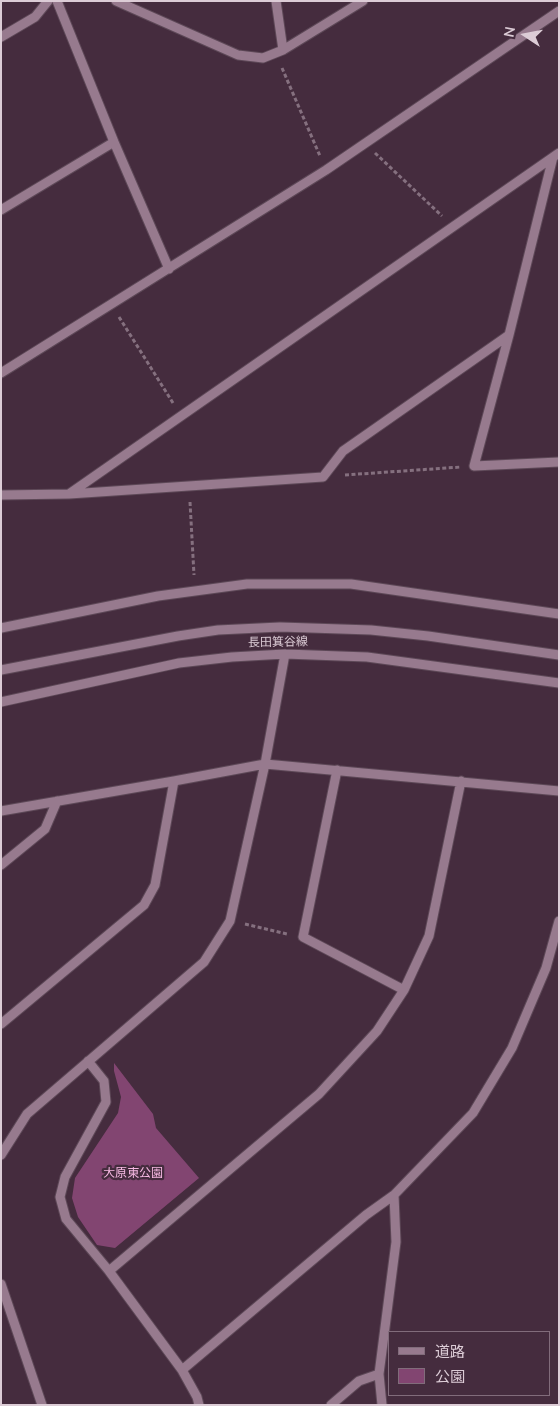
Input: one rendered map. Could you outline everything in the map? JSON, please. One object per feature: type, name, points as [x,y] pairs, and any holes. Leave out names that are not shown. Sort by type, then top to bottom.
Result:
[{"type":"street","points":[[1,37],[35,17],[48,1]]},
{"type":"street","points":[[57,1],[114,142],[169,269]]},
{"type":"street","points":[[116,1],[238,55],[263,58],[282,50],[363,1]]},
{"type":"street","points":[[276,1],[282,50]]},
{"type":"street","points":[[1,373],[326,170],[559,11]]},
{"type":"street","points":[[1,210],[114,142]]},
{"type":"street","points":[[69,494],[556,155]]},
{"type":"street","points":[[556,155],[474,466],[559,462]]},
{"type":"street","points":[[1,495],[69,494],[324,477],[343,451],[509,335]]},
{"type":"street","points":[[1,628],[158,596],[247,584],[351,584],[559,614]]},
{"type":"street","name":"長田箕谷線","points":[[1,670],[178,636],[218,630],[280,627],[371,630],[428,636],[559,655]]},
{"type":"street","points":[[1,1155],[27,1114],[204,962],[230,921],[265,764],[285,654]]},
{"type":"street","name":"長田箕谷線","points":[[1,702],[179,663],[285,654],[367,657],[559,684]]},
{"type":"street","points":[[1,811],[265,764],[559,791]]},
{"type":"street","points":[[336,770],[303,937],[404,990]]},
{"type":"street","points":[[1,1024],[144,905],[155,885],[174,781]]},
{"type":"street","points":[[109,1270],[319,1094],[377,1031],[404,990],[429,936],[461,782]]},
{"type":"street","points":[[1,865],[45,829],[57,801]]},
{"type":"street","points":[[182,1370],[366,1215],[394,1195],[473,1113],[512,1048],[546,968],[559,922]]},
{"type":"street","points":[[88,1061],[104,1082],[106,1102],[65,1177],[60,1197],[66,1220],[109,1270],[182,1370],[199,1405]]},
{"type":"street","points":[[382,1405],[379,1374],[396,1242],[394,1195]]},
{"type":"street","points":[[1,1284],[42,1405]]},
{"type":"street","points":[[331,1405],[359,1381],[379,1374]]},
{"type":"path","points":[[282,50],[281,65],[326,170]]},
{"type":"path","points":[[366,144],[453,226]]},
{"type":"path","points":[[111,305],[181,416]]},
{"type":"path","points":[[324,477],[474,466]]},
{"type":"path","points":[[189,485],[195,591]]},
{"type":"path","points":[[230,921],[303,937]]},
{"type":"green space","name":"大原東公園","points":[[114,1063],[153,1114],[156,1128],[199,1178],[115,1248],[97,1245],[78,1217],[72,1198],[75,1178],[118,1113],[121,1097],[114,1071]]}]
